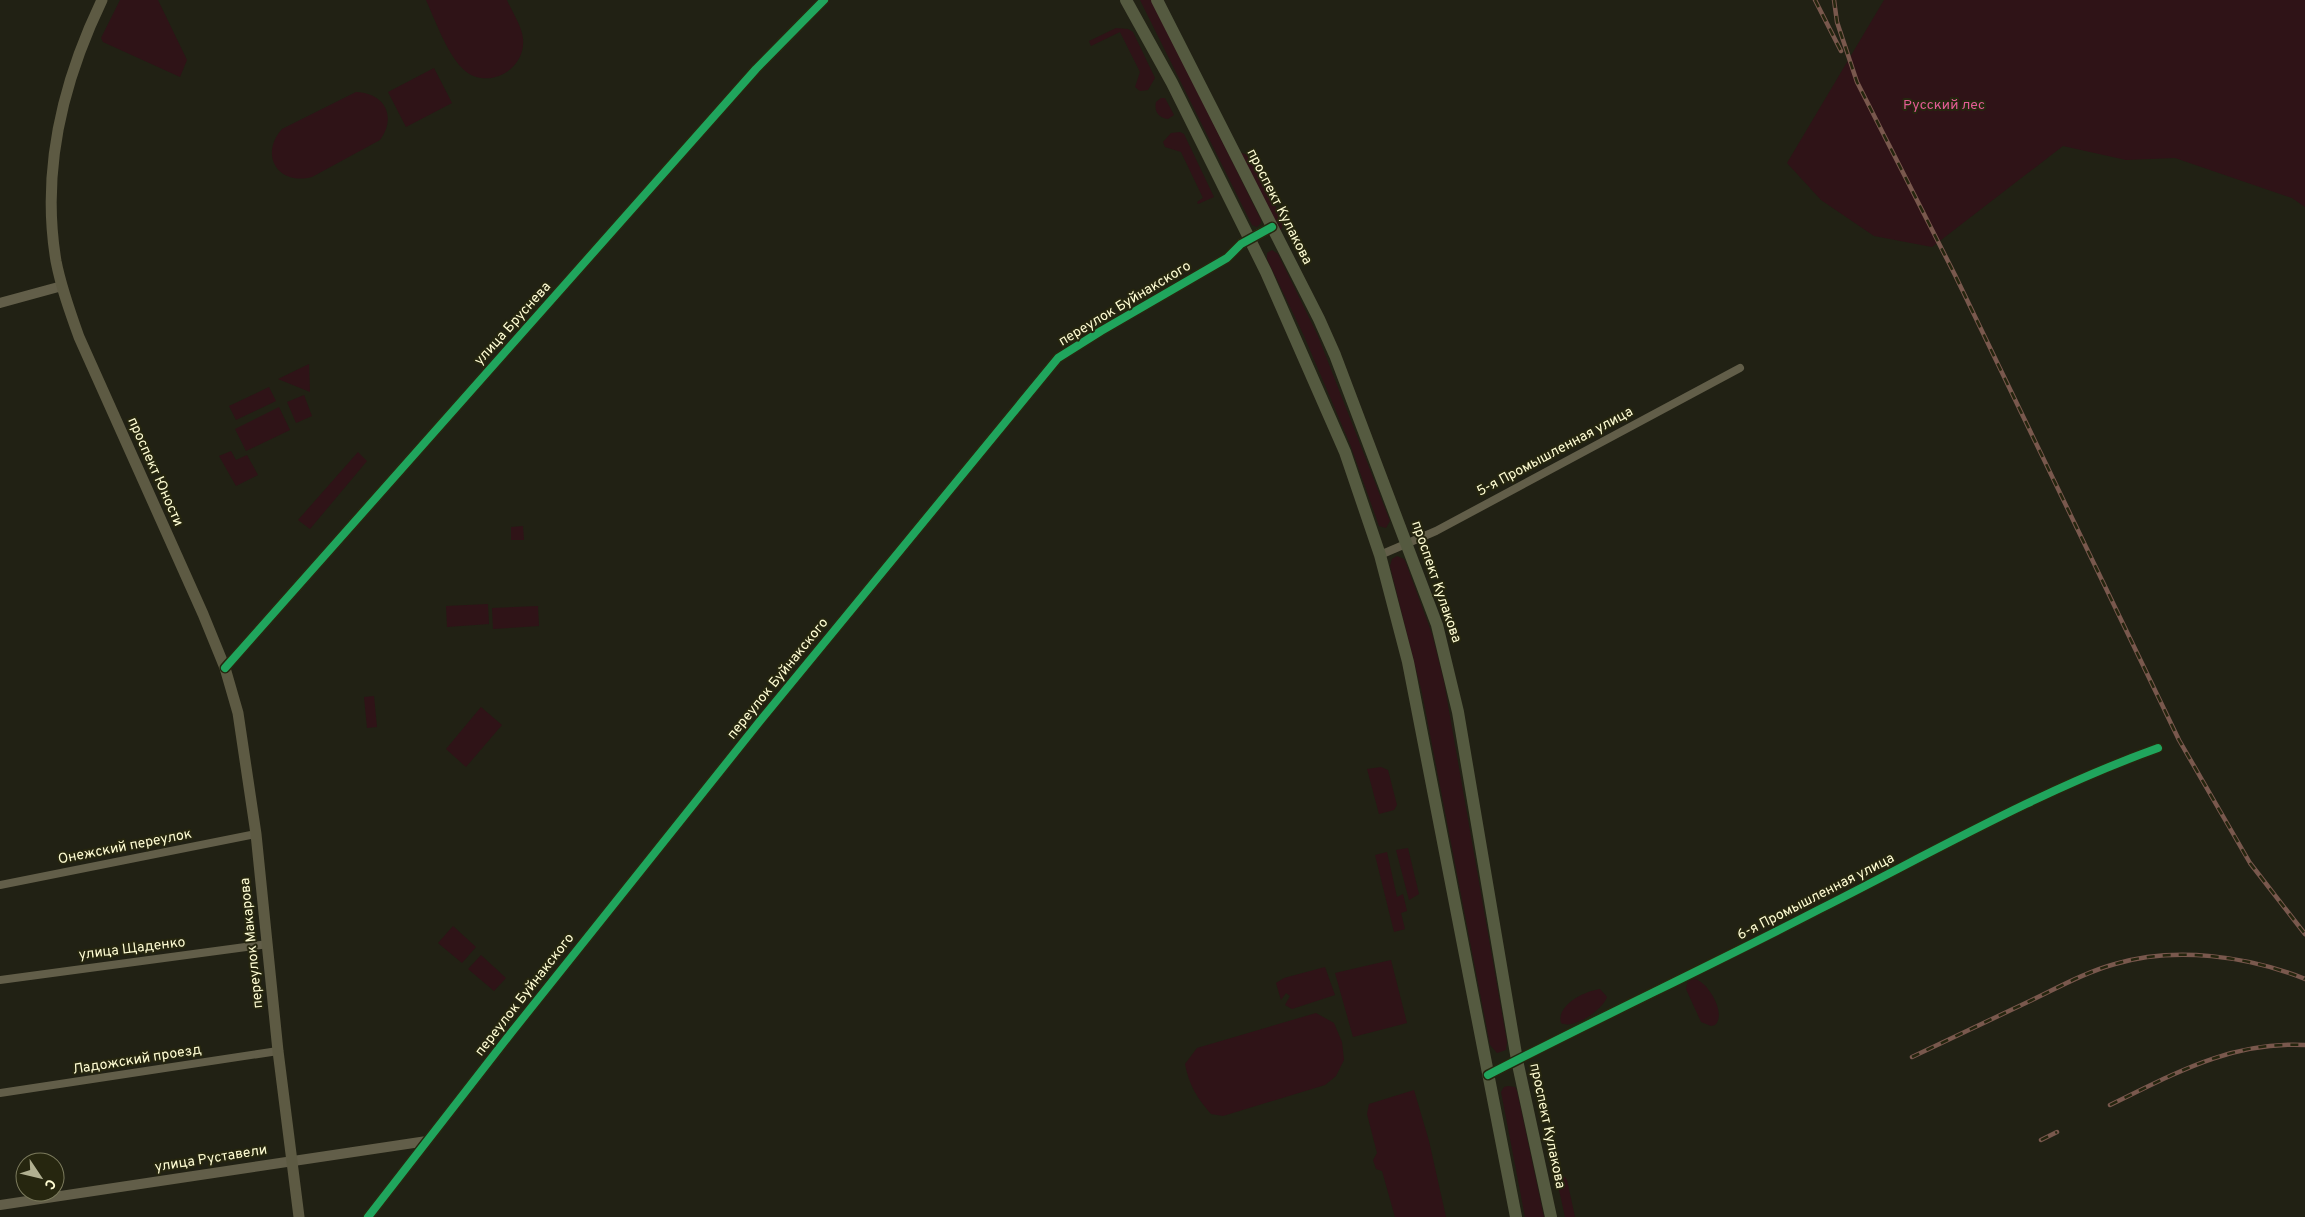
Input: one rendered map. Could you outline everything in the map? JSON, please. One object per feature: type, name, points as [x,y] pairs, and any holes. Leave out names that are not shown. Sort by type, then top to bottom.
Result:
[{"type":"main road","name":"проспект Юности","points":[[102,0],[67,88],[55,140],[52,170],[53,232],[62,286],[90,363],[203,614],[225,668]]},
{"type":"main road","points":[[1126,0],[1172,83],[1250,238],[1330,415],[1380,555],[1406,656],[1516,1217]]},
{"type":"main road","name":"проспект Кулакова","points":[[1157,0],[1335,355],[1437,625],[1458,712],[1517,1060],[1552,1217]]},
{"type":"main road","name":"переулок Макарова","points":[[225,668],[243,732],[298,1217]]},
{"type":"street","name":"улица Бруснева","points":[[225,668],[406,461],[756,69],[824,0]]},
{"type":"street","name":"переулок Буйнакского","points":[[373,1215],[427,1141],[760,720],[1058,358],[1227,258],[1250,238],[1272,228]]},
{"type":"street","points":[[0,303],[62,286]]},
{"type":"street","name":"5-я Промышленная улица","points":[[1380,555],[1408,544],[1740,368]]},
{"type":"street","name":"6-я Промышленная улица","points":[[1488,1075],[1705,968],[1976,829],[2098,770],[2158,748]]},
{"type":"street","name":"Онежский переулок","points":[[0,885],[256,834]]},
{"type":"street","name":"улица Щаденко","points":[[0,980],[268,944]]},
{"type":"street","name":"Ладожский проезд","points":[[0,1093],[278,1051]]},
{"type":"street","name":"улица Руставели","points":[[0,1205],[427,1141]]},
{"type":"green space","points":[[120,0],[158,0],[187,60],[180,77],[103,42],[101,38]]},
{"type":"green space","points":[[426,0],[507,0],[519,24],[523,39],[522,50],[518,60],[511,69],[492,78],[471,75],[462,68],[451,54]]},
{"type":"green space","points":[[1140,0],[1152,0],[1261,220],[1257,227],[1252,225]]},
{"type":"green space","name":"Русский лес","points":[[1884,0],[2305,0],[2305,207],[2292,198],[2175,158],[2126,160],[2063,146],[1932,247],[1874,236],[1821,200],[1787,163]]},
{"type":"green space","points":[[1116,28],[1128,29],[1133,32],[1155,78],[1148,90],[1140,91],[1135,87],[1140,72],[1120,32],[1091,46],[1089,41]]},
{"type":"green space","points":[[434,68],[452,103],[406,127],[388,92]]},
{"type":"green space","points":[[356,92],[366,93],[374,97],[385,108],[388,115],[388,123],[380,140],[312,177],[300,179],[282,173],[272,158],[272,149],[275,139],[282,129]]},
{"type":"green space","points":[[1161,98],[1165,98],[1174,115],[1168,119],[1159,116],[1156,111],[1156,102]]},
{"type":"green space","points":[[1180,132],[1184,134],[1214,197],[1198,204],[1197,202],[1203,198],[1181,152],[1165,147],[1163,142],[1171,133]]},
{"type":"green space","points":[[1239,152],[1251,156],[1284,224],[1279,233]]},
{"type":"green space","points":[[1272,250],[1278,254],[1318,336],[1390,521],[1386,528],[1379,526],[1350,444],[1304,336],[1267,259],[1267,253]]},
{"type":"green space","points":[[309,364],[310,392],[278,379]]},
{"type":"green space","points":[[269,387],[276,401],[236,420],[229,406]]},
{"type":"green space","points":[[304,395],[312,416],[296,423],[287,402]]},
{"type":"green space","points":[[279,407],[290,430],[246,451],[235,429]]},
{"type":"green space","points":[[231,451],[236,460],[247,455],[258,475],[236,486],[219,456]]},
{"type":"green space","points":[[358,452],[367,461],[310,529],[298,520]]},
{"type":"green space","points":[[523,526],[524,540],[511,540],[511,527]]},
{"type":"green space","points":[[1397,556],[1404,559],[1406,563],[1432,634],[1444,682],[1507,1042],[1506,1050],[1497,1053],[1490,1045],[1422,693],[1390,566],[1392,559]]},
{"type":"green space","points":[[488,604],[489,624],[447,627],[446,606]]},
{"type":"green space","points":[[538,606],[539,626],[493,629],[492,608]]},
{"type":"green space","points":[[374,696],[377,727],[367,728],[364,697]]},
{"type":"green space","points":[[481,707],[502,725],[466,767],[446,749]]},
{"type":"green space","points":[[1381,767],[1388,770],[1397,805],[1394,810],[1379,814],[1367,769]]},
{"type":"green space","points":[[1408,848],[1419,894],[1409,900],[1396,850]]},
{"type":"green space","points":[[1387,852],[1397,897],[1403,894],[1407,911],[1401,913],[1405,929],[1394,932],[1375,855]]},
{"type":"green space","points":[[453,926],[476,947],[462,963],[438,943]]},
{"type":"green space","points":[[481,955],[506,978],[494,991],[468,969]]},
{"type":"green space","points":[[1391,960],[1407,1023],[1353,1037],[1335,973]]},
{"type":"green space","points":[[1325,967],[1335,995],[1292,1009],[1285,1005],[1290,996],[1286,993],[1281,1000],[1276,983],[1284,978]]},
{"type":"green space","points":[[1695,979],[1705,986],[1714,999],[1719,1014],[1715,1025],[1711,1026],[1701,1022],[1686,989],[1688,981]]},
{"type":"green space","points":[[1600,989],[1607,997],[1600,1008],[1587,1018],[1573,1024],[1561,1023],[1563,1010],[1567,1005],[1580,996]]},
{"type":"green space","points":[[1316,1013],[1334,1023],[1342,1042],[1344,1060],[1336,1076],[1325,1085],[1223,1116],[1211,1114],[1194,1091],[1185,1064],[1197,1048]]},
{"type":"green space","points":[[1504,1087],[1515,1087],[1517,1091],[1544,1217],[1525,1217],[1501,1092]]},
{"type":"green space","points":[[1414,1090],[1429,1141],[1446,1217],[1395,1217],[1382,1171],[1376,1169],[1373,1160],[1377,1153],[1367,1114],[1369,1104]]},
{"type":"green space","points":[[1565,1177],[1575,1217],[1565,1217],[1557,1181],[1559,1178]]},
{"type":"railway","points":[[1815,0],[1841,51]]},
{"type":"railway","points":[[1834,0],[1837,22],[1857,82],[1955,275],[2179,740],[2250,863],[2305,934]]},
{"type":"railway","points":[[1912,1057],[2083,975],[2104,967],[2138,959],[2186,955],[2211,956],[2260,964],[2305,979]]},
{"type":"railway","points":[[2110,1105],[2180,1071],[2228,1054],[2252,1048],[2278,1045],[2305,1045]]},
{"type":"railway","points":[[2041,1140],[2057,1132]]},
{"type":"cycle path","points":[[225,668],[756,69],[824,0]]},
{"type":"cycle path","points":[[368,1217],[511,1033],[760,721],[1058,358],[1227,258],[1241,244],[1272,227]]},
{"type":"cycle path","points":[[1488,1075],[2029,803],[2071,783],[2158,748]]}]
